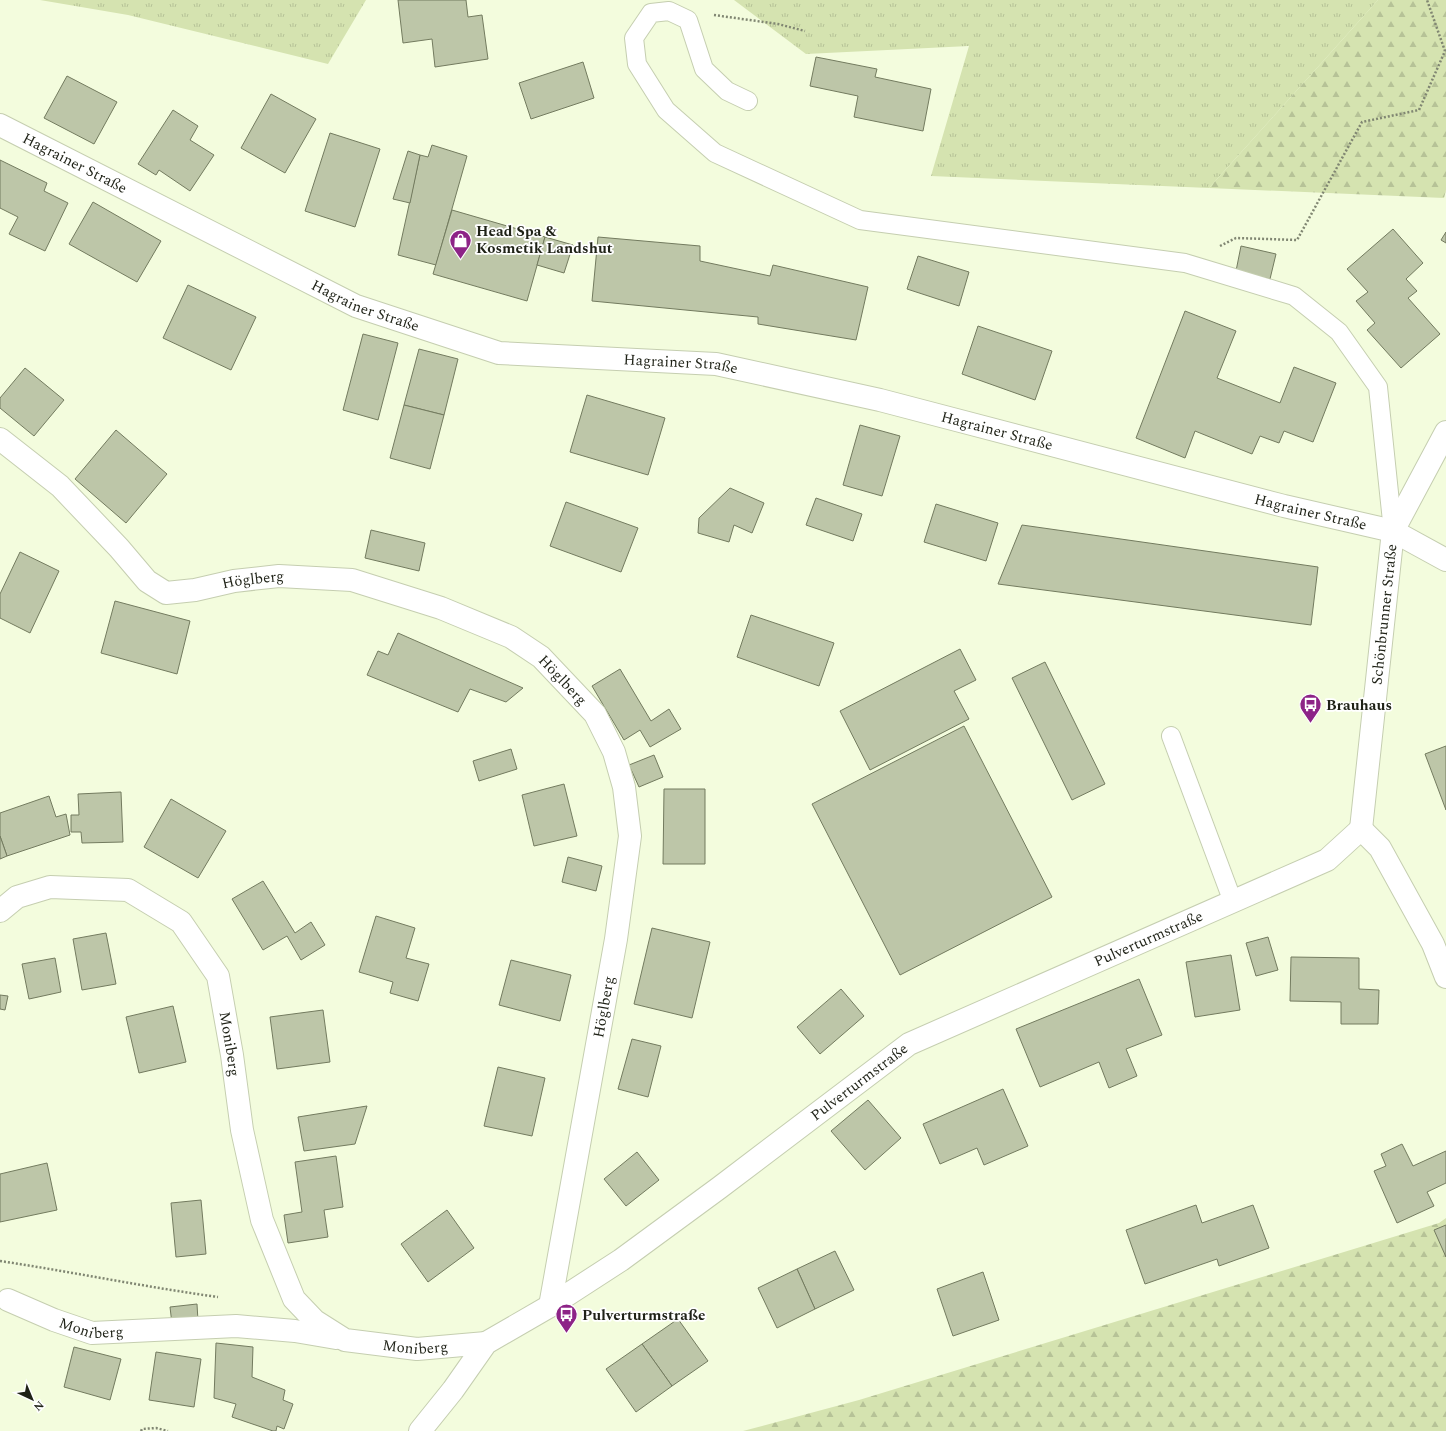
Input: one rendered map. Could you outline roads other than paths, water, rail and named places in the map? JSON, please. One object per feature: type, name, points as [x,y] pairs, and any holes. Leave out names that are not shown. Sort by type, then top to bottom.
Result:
[{"type":"street","name":"Hagrainer Straße","points":[[0,124],[356,306],[499,353],[716,364],[880,400],[1276,504],[1393,531],[1446,560]]},
{"type":"street","name":"Schönbrunner Straße","points":[[1361,829],[1393,531],[1446,432]]},
{"type":"street","name":"Höglberg","points":[[0,439],[60,486],[119,548],[147,581],[166,593],[195,590],[234,581],[279,576],[352,580],[441,608],[511,637],[541,657],[595,714],[614,752],[624,787],[630,836],[616,939],[550,1306]]},
{"type":"street","name":"Pulverturmstraße","points":[[420,1431],[453,1390],[486,1343],[550,1306],[621,1260],[725,1184],[909,1044],[1327,860],[1361,829]]},
{"type":"street","points":[[1361,829],[1380,848],[1433,944],[1446,978]]},
{"type":"street","name":"Moniberg","points":[[0,911],[17,897],[50,887],[128,890],[181,922],[218,976],[232,1055],[242,1130],[262,1220],[294,1299],[315,1321],[345,1340]]},
{"type":"street","name":"Moniberg","points":[[8,1300],[54,1320],[92,1334],[236,1326],[295,1331],[345,1340],[417,1349],[486,1343]]},
{"type":"lane","points":[[748,101],[727,91],[704,69],[688,20],[668,11],[651,13],[634,38],[637,64],[666,110],[715,153],[860,220],[1185,263],[1294,296],[1339,332],[1378,387],[1393,531]]},
{"type":"lane","points":[[1171,736],[1233,902]]},
{"type":"place","name":"Head Spa & Kosmetik Landshut","points":[[460,260]]},
{"type":"place","name":"Brauhaus","points":[[1310,724]]},
{"type":"place","name":"Pulverturmstraße","points":[[566,1334]]}]
